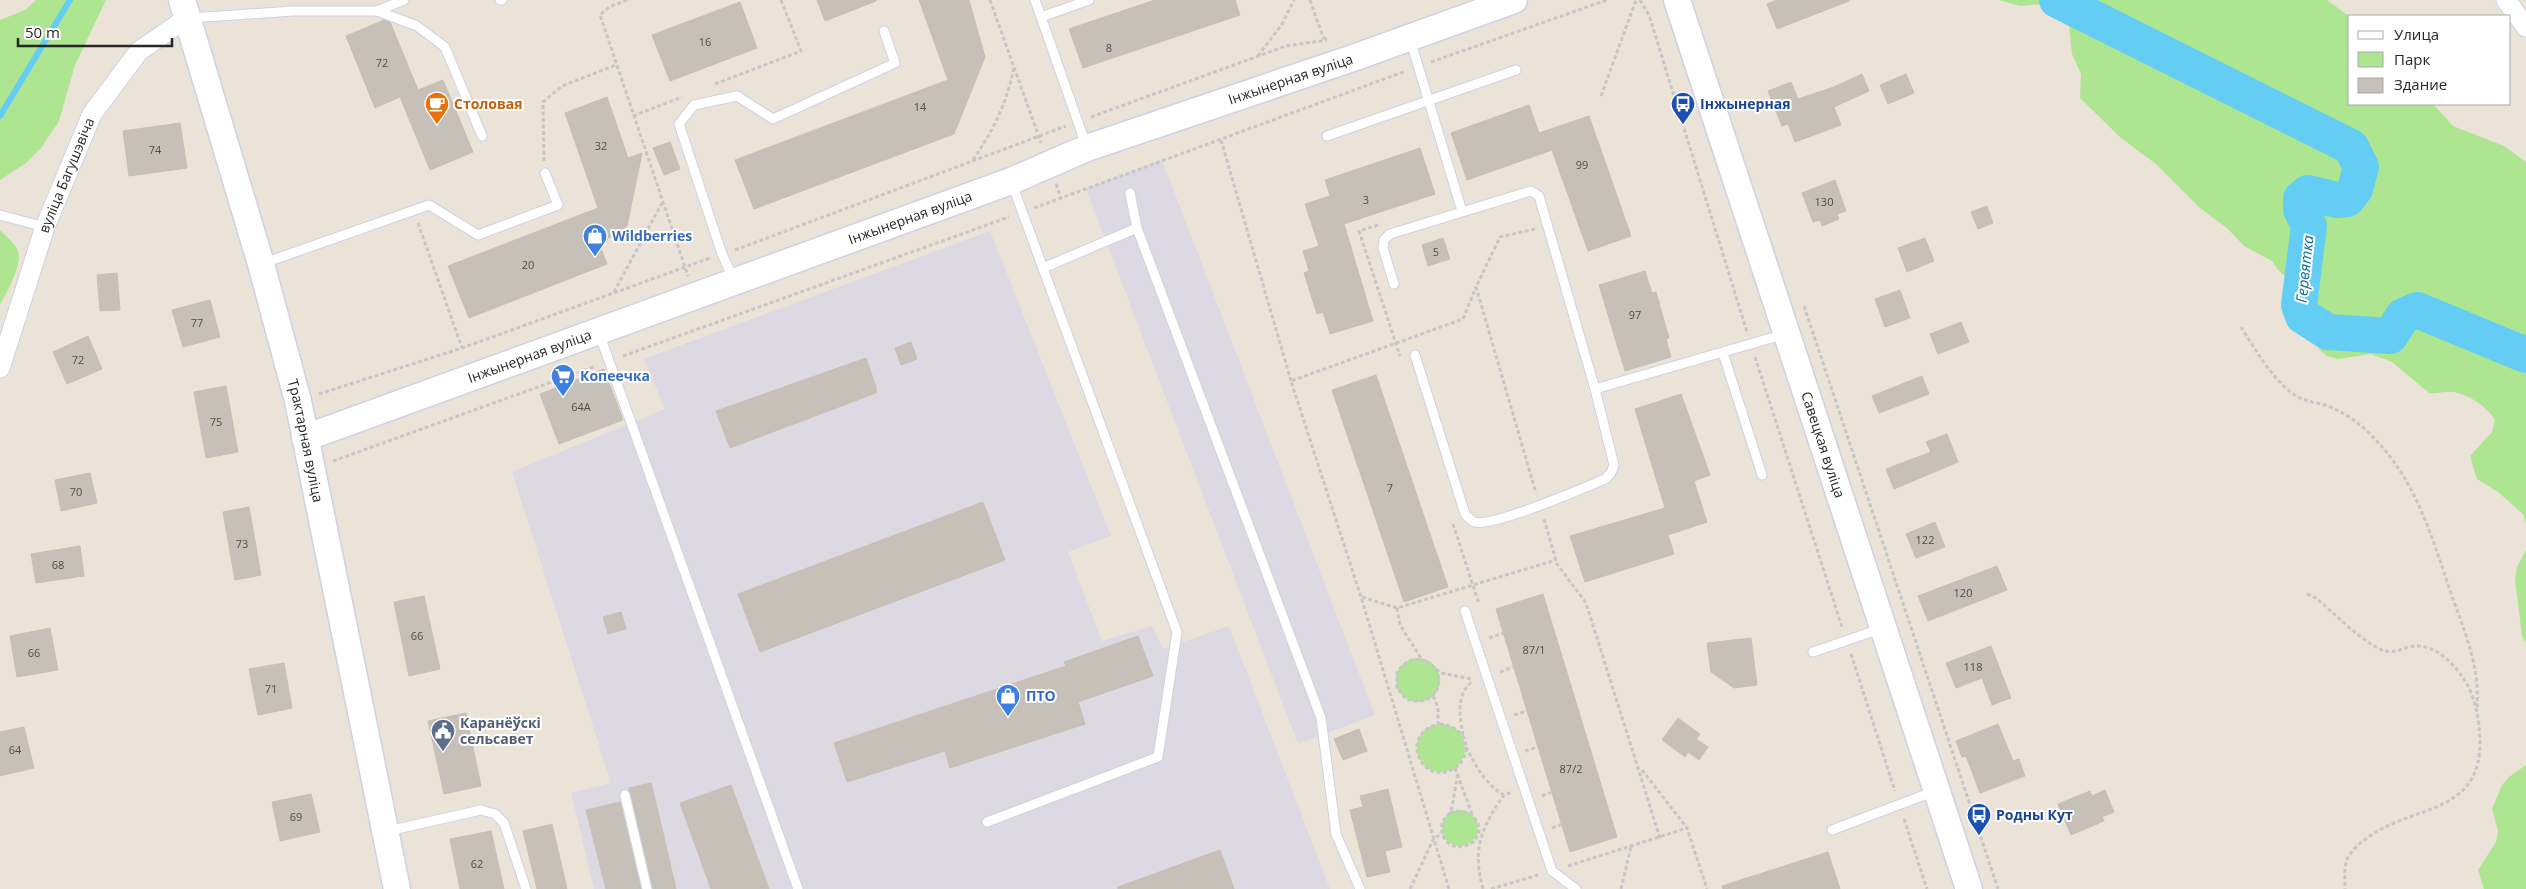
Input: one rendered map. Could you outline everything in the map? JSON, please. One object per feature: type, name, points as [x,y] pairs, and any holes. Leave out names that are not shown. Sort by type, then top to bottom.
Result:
[{"type":"street","name":"Інжынерная вуліца","points":[[305,438],[1012,181],[1087,148],[1353,58],[1514,0]]},
{"type":"street","name":"Савецкая вуліца","points":[[1677,0],[1788,334],[1935,791],[1969,889]]},
{"type":"street","points":[[2506,0],[2526,27]]},
{"type":"street","name":"вуліца Багушэвіча","points":[[0,368],[44,227],[92,114],[138,51],[184,9]]},
{"type":"street","name":"Трактарная вуліца","points":[[184,9],[262,264],[298,401],[397,889]]},
{"type":"lane","points":[[377,11],[404,0]]},
{"type":"lane","points":[[1035,0],[1087,148]]},
{"type":"lane","points":[[1041,18],[1089,0]]},
{"type":"lane","points":[[184,9],[377,11],[417,26],[445,47],[482,136]]},
{"type":"lane","points":[[735,283],[722,254],[679,124],[694,105],[737,96],[773,119],[896,63],[884,31]]},
{"type":"lane","points":[[1409,38],[1462,211]]},
{"type":"lane","points":[[1327,136],[1516,70]]},
{"type":"lane","points":[[262,264],[429,205],[478,234],[558,205],[545,173]]},
{"type":"lane","points":[[987,822],[1158,757],[1177,632],[1012,181]]},
{"type":"lane","points":[[1394,284],[1383,248],[1384,240],[1390,234],[1531,191],[1539,196],[1595,389],[1614,465],[1611,473],[1605,479],[1540,505],[1484,522],[1473,522],[1465,514],[1416,356]]},
{"type":"lane","points":[[1130,194],[1137,228],[1321,718],[1336,834],[1360,889]]},
{"type":"lane","points":[[0,215],[44,227]]},
{"type":"lane","points":[[1043,268],[1137,228]]},
{"type":"lane","points":[[599,332],[798,889]]},
{"type":"lane","points":[[1595,389],[1788,334]]},
{"type":"lane","points":[[1723,353],[1762,475]]},
{"type":"lane","points":[[1465,611],[1552,871],[1576,889]]},
{"type":"lane","points":[[1813,652],[1883,628]]},
{"type":"lane","points":[[1832,830],[1935,791]]},
{"type":"lane","points":[[624,795],[647,889]]},
{"type":"lane","points":[[385,832],[482,810],[495,814],[504,823],[526,889]]},
{"type":"path","points":[[627,0],[608,7],[600,16],[685,268],[707,326]]},
{"type":"path","points":[[708,87],[801,51],[781,0]]},
{"type":"path","points":[[990,0],[1061,198]]},
{"type":"path","points":[[1257,56],[1282,24],[1294,0]]},
{"type":"path","points":[[1310,0],[1323,37],[1353,58]]},
{"type":"path","points":[[311,469],[1221,140],[1418,66],[1607,0]]},
{"type":"path","points":[[1601,96],[1638,0]]},
{"type":"path","points":[[1638,0],[1649,14],[1846,640],[1928,889]]},
{"type":"path","points":[[298,401],[462,348],[685,268],[1257,56],[1286,46],[1327,40]]},
{"type":"path","points":[[545,173],[542,102],[562,86],[616,65]]},
{"type":"path","points":[[973,161],[1006,103],[1014,68]]},
{"type":"path","points":[[633,116],[689,94]]},
{"type":"path","points":[[1221,140],[1291,381],[1361,596],[1449,889]]},
{"type":"path","points":[[613,293],[663,203]]},
{"type":"path","points":[[414,210],[462,348]]},
{"type":"path","points":[[1291,381],[1463,319],[1476,287]]},
{"type":"path","points":[[2241,327],[2264,363],[2286,387],[2301,399],[2327,406],[2349,416],[2369,432],[2403,475],[2418,499],[2430,527],[2471,647],[2476,672],[2476,710],[2480,749],[2478,766],[2472,780],[2453,800],[2371,833],[2357,846],[2346,861],[2345,889]]},
{"type":"path","points":[[1361,596],[1397,608],[1556,560]]},
{"type":"path","points":[[2307,594],[2316,598],[2373,645],[2386,651],[2395,652],[2416,646],[2432,650],[2445,657],[2458,670],[2470,691],[2476,710]]},
{"type":"path","points":[[1397,608],[1400,624],[1418,656],[1441,673],[1476,679],[1461,694],[1460,718],[1464,739],[1485,780],[1504,795]]},
{"type":"path","points":[[1489,638],[1503,633]]},
{"type":"path","points":[[1426,661],[1420,659],[1406,662],[1397,673],[1396,682],[1401,694],[1413,702],[1427,700],[1433,696],[1440,682],[1436,670]]},
{"type":"path","points":[[1488,676],[1513,667]]},
{"type":"path","points":[[1388,685],[1396,682]]},
{"type":"path","points":[[1433,696],[1438,707],[1438,724]]},
{"type":"path","points":[[1513,716],[1527,711]]},
{"type":"path","points":[[1464,739],[1454,727],[1438,724],[1424,730],[1417,745],[1417,753],[1420,762],[1433,771],[1441,772],[1455,768],[1462,761],[1466,746]]},
{"type":"path","points":[[1525,752],[1538,747]]},
{"type":"path","points":[[1409,755],[1417,753]]},
{"type":"path","points":[[1455,768],[1456,777],[1450,813],[1442,822],[1442,834],[1445,840],[1456,846],[1468,845],[1478,837],[1504,795],[1525,788]]},
{"type":"path","points":[[1640,768],[1687,828],[1706,889]]},
{"type":"path","points":[[1456,777],[1478,825],[1477,859],[1483,889]]},
{"type":"path","points":[[1539,797],[1552,792]]},
{"type":"path","points":[[1450,813],[1462,810],[1473,815]]},
{"type":"path","points":[[1549,829],[1562,824]]},
{"type":"path","points":[[1490,889],[1631,847],[1687,828]]},
{"type":"path","points":[[1410,889],[1434,838],[1442,834]]},
{"type":"path","points":[[1621,889],[1631,847]]},
{"type":"shaded area","points":[[1162,160],[1375,715],[1298,744],[1086,189]]},
{"type":"shaded area","points":[[990,231],[1111,536],[1068,552],[1102,641],[1152,626],[1163,649],[1229,626],[1330,889],[594,889],[571,793],[611,783],[512,472],[665,409],[644,359]]},
{"type":"green space","points":[[36,0],[106,0],[75,65],[59,121],[41,148],[26,163],[0,180],[0,20],[25,10]]},
{"type":"green space","points":[[1999,0],[2327,0],[2348,16],[2348,105],[2434,105],[2453,126],[2504,146],[2526,162],[2526,524],[2523,514],[2498,492],[2477,479],[2470,456],[2492,432],[2495,420],[2488,410],[2471,398],[2459,393],[2429,393],[2392,362],[2371,354],[2338,359],[2327,356],[2319,349],[2313,339],[2306,317],[2304,294],[2296,285],[2278,270],[2272,261],[2244,246],[2228,229],[2200,208],[2156,164],[2121,138],[2080,98],[2081,74],[2072,54],[2068,18],[2062,9],[2053,3],[2020,6]]},
{"type":"green space","points":[[0,230],[16,247],[19,260],[14,276],[0,305]]},
{"type":"green space","points":[[2526,550],[2526,643],[2522,636],[2515,579],[2517,567]]},
{"type":"green space","points":[[1418,658],[1430,662],[1436,668],[1440,680],[1436,692],[1430,698],[1418,702],[1406,698],[1400,692],[1396,680],[1400,668],[1406,662]]},
{"type":"green space","points":[[1436,724],[1446,724],[1458,731],[1465,743],[1465,753],[1458,765],[1446,772],[1436,772],[1428,768],[1421,761],[1417,753],[1417,743],[1421,735],[1428,728]]},
{"type":"green space","points":[[2526,765],[2526,889],[2484,889],[2478,870],[2496,842],[2498,831],[2492,809],[2502,785],[2509,777]]},
{"type":"green space","points":[[1460,810],[1467,811],[1473,815],[1477,821],[1477,835],[1473,841],[1467,845],[1460,846],[1453,845],[1447,841],[1443,835],[1442,828],[1443,821],[1447,815],[1453,811]]},
{"type":"building","points":[[817,0],[876,0],[876,1],[825,21]]},
{"type":"building","points":[[919,0],[969,0],[985,57],[954,134],[754,209],[735,160],[948,80]]},
{"type":"building","points":[[1155,0],[1235,0],[1240,15],[1083,68],[1069,29]]},
{"type":"building","points":[[1777,0],[1849,1],[1777,29],[1767,4]]},
{"type":"building","points":[[740,2],[757,48],[670,81],[652,35]]},
{"type":"building","points":[[384,20],[390,22],[418,90],[443,80],[473,152],[430,170],[400,97],[375,108],[346,36]]},
{"type":"building","points":[[1862,74],[1869,91],[1834,107],[1841,125],[1795,142],[1788,124],[1782,126],[1768,91],[1791,82],[1798,99],[1834,87]]},
{"type":"building","points":[[1906,74],[1914,93],[1888,104],[1880,85]]},
{"type":"building","points":[[607,97],[628,158],[642,153],[627,226],[599,244],[607,264],[469,318],[448,266],[598,208],[565,113]]},
{"type":"building","points":[[1529,105],[1539,133],[1589,116],[1631,236],[1588,251],[1552,150],[1467,180],[1451,133]]},
{"type":"building","points":[[180,123],[187,168],[129,176],[123,131]]},
{"type":"building","points":[[670,142],[680,169],[664,175],[653,148]]},
{"type":"building","points":[[1420,148],[1435,194],[1344,224],[1373,321],[1330,334],[1323,312],[1317,314],[1304,273],[1309,271],[1303,251],[1319,246],[1305,204],[1330,196],[1325,180]]},
{"type":"building","points":[[1835,180],[1846,211],[1837,214],[1839,219],[1822,226],[1820,220],[1813,222],[1802,193]]},
{"type":"building","points":[[1987,206],[1993,223],[1978,229],[1971,212]]},
{"type":"building","points":[[1443,238],[1450,259],[1428,266],[1422,245]]},
{"type":"building","points":[[1925,238],[1934,261],[1907,272],[1898,248]]},
{"type":"building","points":[[1645,271],[1652,293],[1656,292],[1669,338],[1666,339],[1671,357],[1625,371],[1599,285]]},
{"type":"building","points":[[117,273],[120,310],[100,311],[97,275]]},
{"type":"building","points":[[1900,290],[1910,318],[1885,327],[1875,299]]},
{"type":"building","points":[[210,300],[220,337],[183,347],[172,310]]},
{"type":"building","points":[[1961,322],[1969,342],[1938,354],[1930,334]]},
{"type":"building","points":[[88,336],[102,369],[67,384],[53,352]]},
{"type":"building","points":[[911,342],[917,359],[901,365],[895,348]]},
{"type":"building","points":[[866,358],[876,387],[876,393],[730,448],[716,411]]},
{"type":"building","points":[[604,369],[623,420],[559,444],[540,394]]},
{"type":"building","points":[[1376,375],[1448,587],[1404,602],[1332,390]]},
{"type":"building","points":[[1922,376],[1929,394],[1879,413],[1872,396]]},
{"type":"building","points":[[226,386],[238,452],[206,458],[194,392]]},
{"type":"building","points":[[1681,394],[1710,475],[1694,481],[1707,522],[1668,535],[1674,554],[1585,582],[1570,536],[1665,508],[1635,409]]},
{"type":"building","points":[[1947,434],[1958,462],[1894,489],[1886,469],[1931,452],[1926,442]]},
{"type":"building","points":[[90,473],[97,503],[61,511],[55,480]]},
{"type":"building","points":[[983,502],[1005,560],[760,652],[738,594]]},
{"type":"building","points":[[249,507],[261,575],[235,580],[223,512]]},
{"type":"building","points":[[1935,522],[1945,547],[1916,558],[1906,534]]},
{"type":"building","points":[[80,546],[84,576],[36,583],[31,554]]},
{"type":"building","points":[[1997,566],[2007,590],[1928,621],[1918,596]]},
{"type":"building","points":[[1543,594],[1617,837],[1570,852],[1496,609]]},
{"type":"building","points":[[424,596],[440,669],[409,676],[394,602]]},
{"type":"building","points":[[621,612],[626,629],[608,634],[603,617]]},
{"type":"building","points":[[50,628],[58,670],[17,677],[10,636]]},
{"type":"building","points":[[1138,636],[1153,676],[1078,702],[1085,724],[950,768],[945,751],[847,782],[834,743],[1066,666],[1064,662]]},
{"type":"building","points":[[1751,638],[1757,685],[1734,688],[1711,672],[1707,643]]},
{"type":"building","points":[[1991,646],[2011,698],[1992,705],[1982,678],[1956,688],[1946,663]]},
{"type":"building","points":[[284,663],[292,708],[258,715],[249,669]]},
{"type":"building","points":[[466,713],[481,786],[444,794],[428,721]]},
{"type":"building","points":[[1678,718],[1700,734],[1696,739],[1708,747],[1699,760],[1688,752],[1685,757],[1662,740]]},
{"type":"building","points":[[1998,724],[2013,761],[2019,759],[2025,776],[1980,793],[1966,756],[1962,757],[1956,741]]},
{"type":"building","points":[[24,727],[34,768],[0,776],[0,732]]},
{"type":"building","points":[[1359,729],[1367,751],[1343,760],[1334,739]]},
{"type":"building","points":[[651,783],[676,889],[653,889],[629,788]]},
{"type":"building","points":[[731,785],[769,889],[711,889],[680,803]]},
{"type":"building","points":[[1388,789],[1402,847],[1385,851],[1390,872],[1367,877],[1350,810],[1363,807],[1360,796]]},
{"type":"building","points":[[2105,790],[2114,812],[2102,817],[2104,821],[2071,835],[2058,804],[2090,791],[2092,796]]},
{"type":"building","points":[[311,794],[320,832],[280,841],[272,802]]},
{"type":"building","points":[[620,802],[641,889],[606,889],[586,810]]},
{"type":"building","points":[[552,824],[567,889],[537,889],[523,831]]},
{"type":"building","points":[[491,831],[504,889],[460,889],[450,839]]},
{"type":"building","points":[[1220,850],[1234,889],[1118,889],[1118,887]]},
{"type":"building","points":[[1828,852],[1840,889],[1723,889],[1722,886]]},
{"type":"waterway","name":"Гервятка","points":[[0,116],[70,0]]},
{"type":"waterway","name":"Гервятка","points":[[2057,0],[2351,147],[2361,167],[2355,189],[2347,199],[2337,200],[2308,193],[2301,199],[2301,209],[2309,226],[2299,305],[2303,316],[2328,332],[2390,336],[2403,316],[2417,310],[2526,355]]},
{"type":"place","name":"Столовая","points":[[437,125]]},
{"type":"place","name":"Інжынерная","points":[[1683,125]]},
{"type":"place","name":"Wildberries","points":[[595,257]]},
{"type":"place","name":"Копеечка","points":[[563,397]]},
{"type":"place","name":"ПТО","points":[[1008,717]]},
{"type":"place","name":"Каранёўскі сельсавет","points":[[443,752]]},
{"type":"place","name":"Родны Кут","points":[[1979,836]]}]
